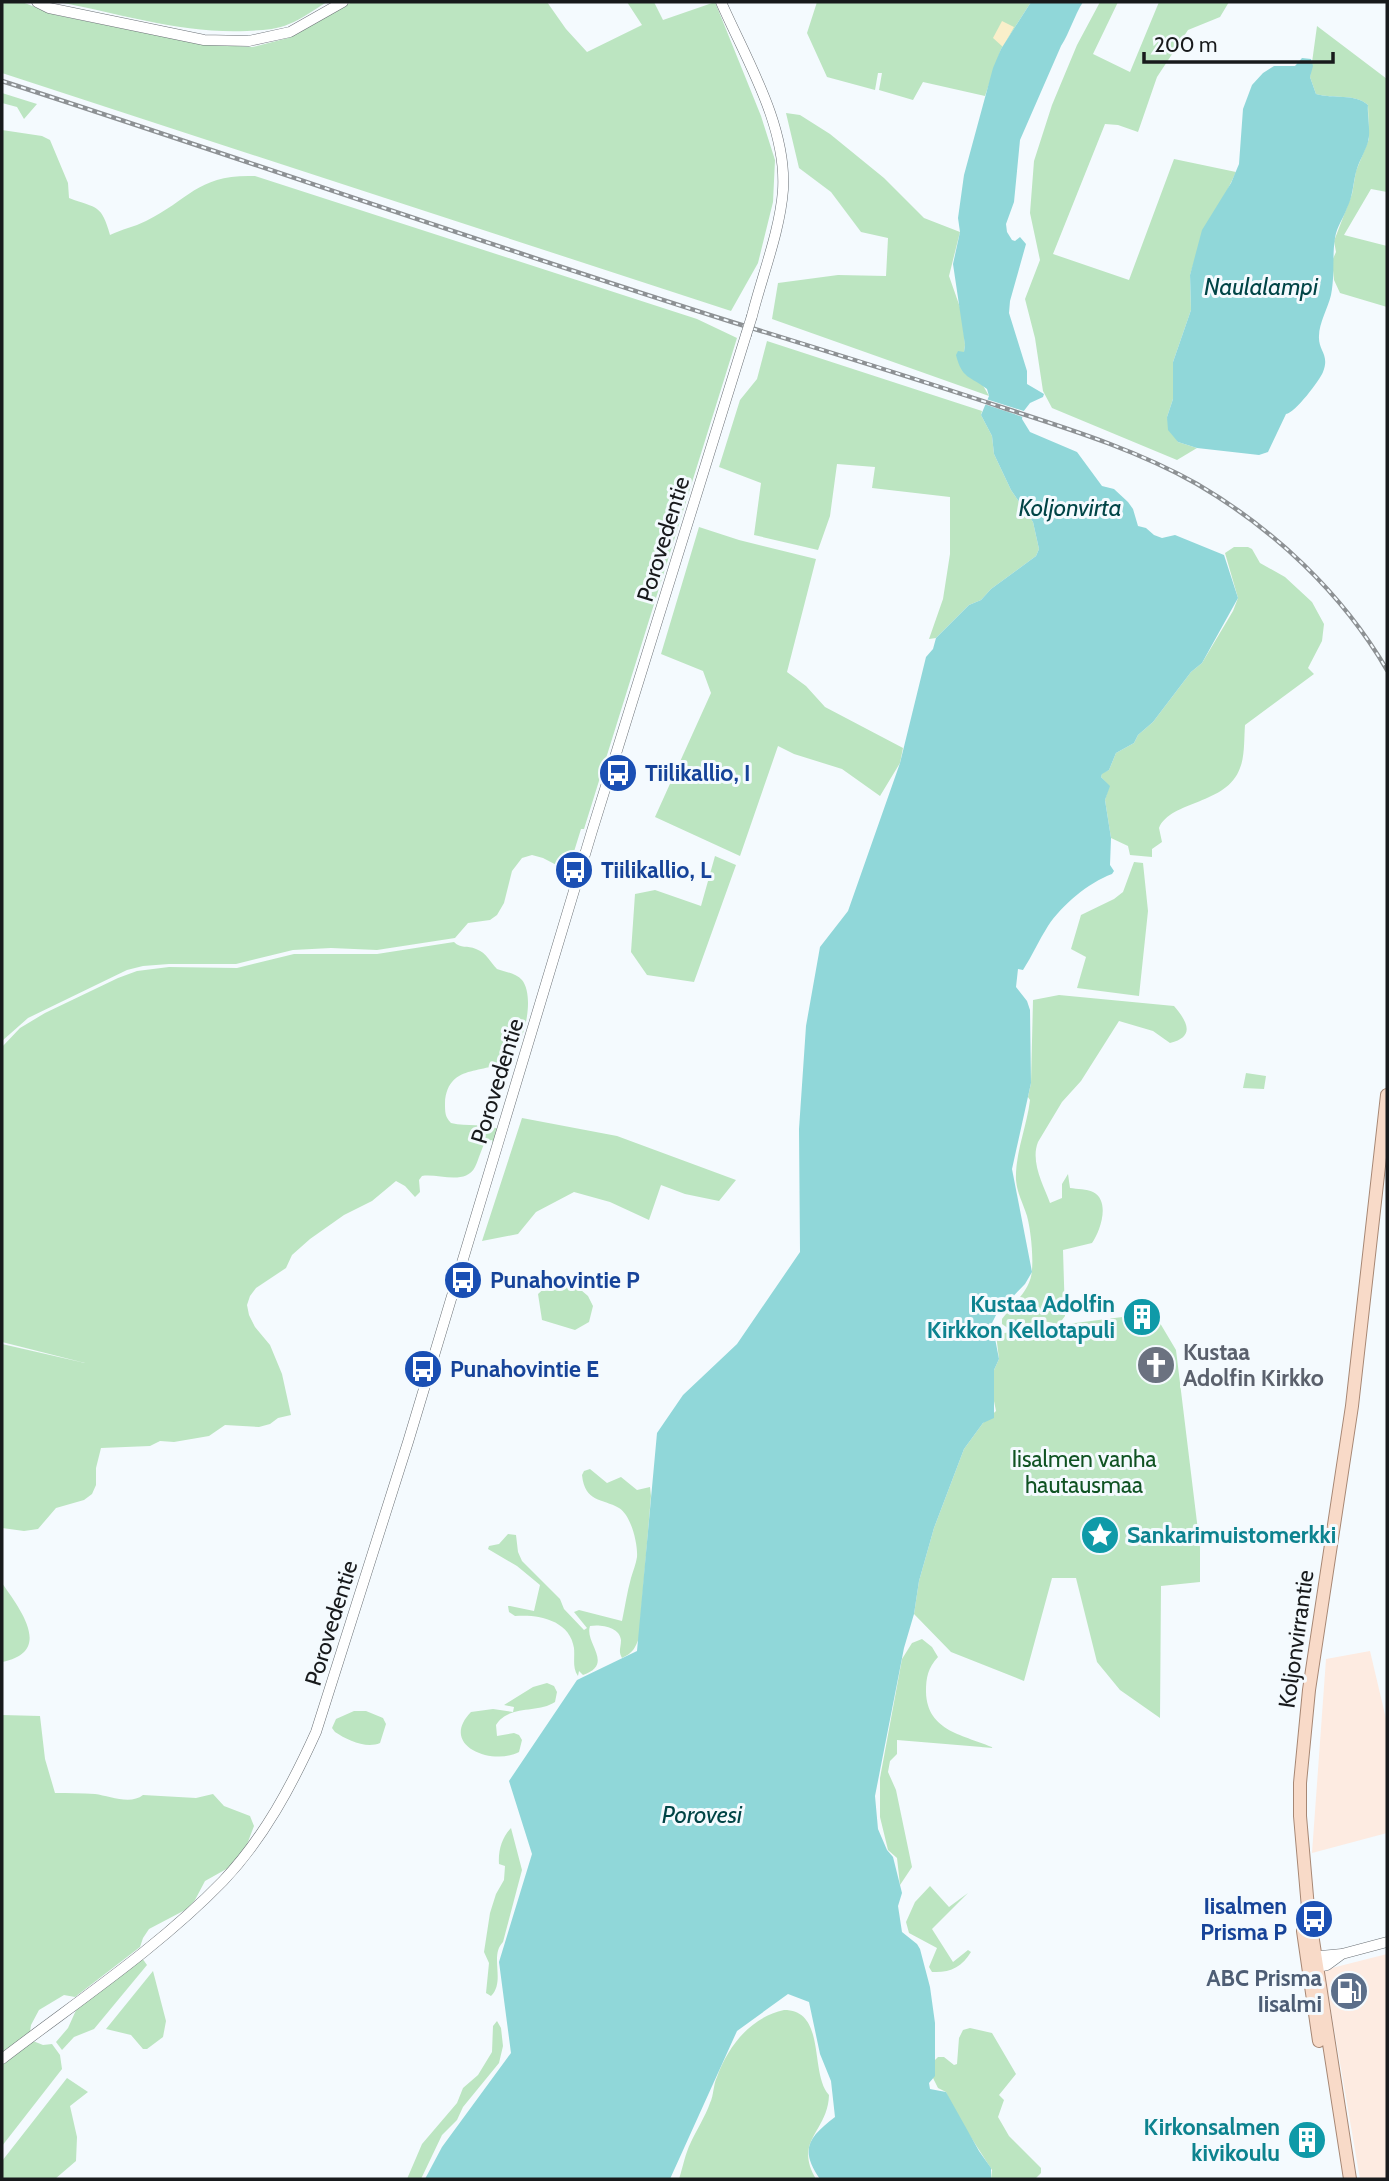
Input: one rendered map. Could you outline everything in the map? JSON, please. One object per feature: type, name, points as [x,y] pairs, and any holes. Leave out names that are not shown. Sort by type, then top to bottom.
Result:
[{"type":"main road","name":"Koljonvirrantie","points":[[1342,2179],[1297,1858],[1303,1741],[1352,1406],[1387,1095]]},
{"type":"main road","name":"Koljonvirrantie","points":[[1311,1962],[1350,2179]]},
{"type":"street","points":[[37,2],[49,8],[204,40],[249,41],[290,32],[343,2]]},
{"type":"street","name":"Porovedentie","points":[[2,2059],[160,1938],[224,1880],[267,1826],[298,1774],[316,1732],[400,1468],[592,831],[752,316],[779,214],[783,190],[776,128],[721,2]]},
{"type":"street","points":[[1311,1962],[1333,1962],[1342,1954],[1387,1942]]},
{"type":"shaded area","points":[[1370,1651],[1387,1723],[1387,1833],[1312,1853],[1326,1659]]},
{"type":"shaded area","points":[[1387,1954],[1387,2179],[1360,2179],[1324,1970]]},
{"type":"green space","points":[[2,2],[22,2],[56,15],[200,44],[253,47],[288,38],[352,2],[547,2],[587,52],[642,25],[627,2],[654,2],[663,20],[715,2],[761,116],[775,160],[773,202],[758,263],[731,311],[2,73]]},
{"type":"green space","points":[[59,2],[327,2],[299,19],[279,27],[223,31],[152,22]]},
{"type":"green space","points":[[817,2],[1031,2],[1001,49],[985,96],[923,82],[913,100],[879,90],[882,73],[878,73],[875,90],[827,77],[807,33]]},
{"type":"green space","points":[[1100,2],[1118,2],[1093,54],[1130,72],[1159,2],[1229,2],[1220,17],[1188,30],[1157,77],[1138,132],[1105,124],[1053,254],[1129,280],[1174,159],[1236,172],[1197,253],[1190,275],[1191,310],[1173,362],[1173,399],[1167,417],[1178,442],[1197,448],[1177,460],[1052,408],[1043,391],[1035,338],[1025,299],[1040,260],[1030,213],[1034,161],[1052,105],[1077,45]]},
{"type":"green space","points":[[1317,26],[1387,79],[1387,192],[1371,189],[1344,235],[1387,246],[1387,307],[1340,293],[1334,280],[1334,241],[1369,139],[1368,105],[1357,99],[1316,94],[1310,77]]},
{"type":"green space","points":[[2,93],[37,104],[24,119],[17,107],[2,103]]},
{"type":"green space","points":[[786,113],[800,115],[830,134],[884,178],[924,218],[960,232],[949,276],[962,313],[964,352],[989,396],[772,319],[778,283],[838,275],[886,276],[888,238],[861,232],[831,192],[799,168]]},
{"type":"green space","points":[[2,130],[42,136],[50,140],[68,183],[69,198],[97,209],[104,218],[110,235],[146,221],[207,184],[236,176],[255,176],[697,319],[737,338],[584,829],[581,829],[568,871],[543,858],[532,855],[522,858],[512,871],[504,903],[497,915],[490,920],[468,923],[455,938],[377,950],[293,950],[236,964],[169,964],[127,970],[28,1018],[2,1041]]},
{"type":"green space","points":[[767,341],[982,411],[981,415],[992,436],[994,454],[1011,490],[1033,522],[1039,549],[1036,556],[991,589],[981,600],[969,605],[936,638],[929,639],[943,599],[950,554],[950,497],[872,488],[875,467],[837,464],[830,516],[818,550],[754,535],[761,483],[719,467],[740,400],[757,379]]},
{"type":"green space","points":[[699,527],[816,559],[787,672],[806,686],[825,707],[903,748],[900,763],[880,796],[842,769],[794,754],[778,746],[740,856],[655,817],[711,693],[703,671],[661,654]]},
{"type":"green space","points":[[1234,547],[1252,549],[1260,563],[1285,577],[1312,602],[1324,624],[1322,641],[1308,668],[1314,674],[1245,725],[1240,768],[1224,789],[1165,819],[1159,828],[1162,842],[1152,849],[1152,857],[1130,855],[1128,846],[1111,838],[1105,800],[1109,786],[1101,777],[1102,773],[1109,770],[1116,753],[1134,743],[1191,672],[1202,663],[1233,611],[1238,598],[1225,553]]},
{"type":"green space","points":[[715,856],[736,865],[694,982],[647,975],[631,952],[635,894],[655,890],[701,906]]},
{"type":"green space","points":[[1134,862],[1143,863],[1148,911],[1139,996],[1077,988],[1086,957],[1071,949],[1081,915],[1123,892]]},
{"type":"green space","points":[[454,942],[480,951],[497,969],[520,978],[528,997],[524,1031],[510,1057],[491,1067],[461,1075],[453,1080],[448,1089],[445,1109],[449,1121],[499,1129],[494,1147],[492,1140],[486,1141],[475,1167],[465,1176],[422,1176],[419,1180],[420,1192],[415,1197],[396,1181],[372,1201],[344,1215],[310,1239],[292,1255],[286,1268],[256,1288],[247,1305],[249,1315],[270,1345],[282,1374],[291,1415],[259,1427],[225,1425],[209,1436],[174,1442],[160,1441],[150,1446],[101,1448],[96,1468],[96,1485],[92,1494],[84,1500],[56,1508],[38,1529],[24,1531],[2,1528],[2,1344],[85,1363],[2,1342],[2,1047],[20,1028],[45,1013],[137,971],[169,967],[237,968],[294,954],[377,954]]},
{"type":"green space","name":"Iisalmen vanha hautausmaa","points":[[1059,995],[1174,1006],[1183,1017],[1187,1028],[1183,1037],[1170,1043],[1153,1031],[1119,1021],[1081,1081],[1062,1102],[1038,1142],[1037,1166],[1050,1203],[1062,1198],[1062,1184],[1068,1174],[1070,1188],[1093,1192],[1102,1202],[1103,1209],[1098,1232],[1092,1243],[1063,1250],[1065,1316],[1059,1324],[1034,1322],[1020,1330],[1154,1313],[1176,1350],[1200,1547],[1200,1582],[1161,1586],[1160,1718],[1120,1690],[1097,1662],[1076,1578],[1052,1578],[1024,1681],[951,1652],[914,1614],[919,1581],[934,1528],[964,1449],[983,1423],[996,1411],[993,1396],[994,1370],[999,1359],[996,1334],[1019,1331],[1009,1329],[1002,1324],[1002,1319],[1025,1291],[1031,1274],[1030,1230],[1016,1180],[1017,1160],[1030,1100],[1033,1000]]},
{"type":"green space","points":[[1246,1073],[1266,1076],[1264,1089],[1243,1088]]},
{"type":"green space","points":[[522,1118],[617,1136],[736,1180],[719,1201],[685,1194],[661,1185],[649,1220],[610,1202],[574,1192],[536,1212],[518,1234],[482,1241]]},
{"type":"green space","points":[[561,1273],[588,1296],[593,1306],[589,1322],[575,1330],[542,1320],[538,1294]]},
{"type":"green space","points":[[590,1469],[607,1483],[621,1477],[637,1490],[650,1487],[651,1496],[638,1642],[631,1652],[622,1658],[621,1640],[617,1632],[604,1626],[590,1626],[589,1633],[598,1659],[597,1665],[583,1675],[579,1671],[578,1676],[571,1639],[560,1625],[543,1618],[515,1616],[509,1612],[508,1606],[534,1611],[540,1585],[517,1566],[488,1549],[489,1546],[499,1544],[508,1534],[516,1535],[522,1561],[560,1599],[564,1609],[584,1630],[587,1628],[574,1612],[579,1610],[622,1621],[637,1557],[635,1538],[627,1517],[619,1508],[595,1498],[587,1491],[582,1475]]},
{"type":"green space","points":[[2,1583],[24,1617],[30,1639],[26,1649],[18,1657],[2,1662]]},
{"type":"green space","points":[[922,1639],[932,1647],[938,1657],[926,1682],[928,1705],[933,1716],[949,1730],[994,1748],[897,1740],[897,1754],[890,1761],[888,1772],[896,1790],[912,1867],[900,1885],[897,1858],[888,1850],[880,1817],[880,1778],[902,1659],[912,1643]]},
{"type":"green space","points":[[547,1683],[554,1686],[557,1692],[555,1702],[548,1706],[508,1714],[496,1725],[497,1736],[514,1733],[519,1735],[522,1740],[519,1752],[508,1756],[484,1754],[465,1743],[461,1735],[463,1724],[471,1712],[493,1709],[513,1712],[514,1707],[504,1705],[533,1687]]},
{"type":"green space","points":[[354,1711],[366,1711],[383,1718],[386,1724],[380,1743],[363,1744],[335,1732],[332,1728],[336,1719]]},
{"type":"green space","points":[[2,1715],[40,1716],[45,1759],[55,1793],[95,1794],[126,1800],[143,1795],[196,1798],[213,1794],[224,1806],[250,1816],[254,1826],[246,1847],[230,1867],[205,1881],[187,1909],[149,1929],[140,1947],[75,1997],[64,1995],[39,2010],[30,2032],[2,2053]]},
{"type":"green space","points":[[511,1828],[522,1870],[503,1942],[497,1954],[497,1983],[491,1996],[486,1993],[489,1963],[484,1952],[490,1913],[504,1880],[505,1866],[499,1864],[500,1849]]},
{"type":"green space","points":[[930,1886],[949,1907],[968,1893],[932,1929],[953,1962],[968,1950],[971,1952],[964,1962],[944,1971],[932,1972],[929,1967],[937,1948],[909,1933],[906,1922],[915,1902]]},
{"type":"green space","points":[[142,1958],[147,1965],[94,2029],[74,2037],[62,2050],[56,2042],[68,2028],[77,2008]]},
{"type":"green space","points":[[153,1971],[166,2021],[163,2037],[143,2049],[131,2035],[106,2029]]},
{"type":"green space","points":[[784,2010],[797,2013],[806,2020],[812,2031],[823,2085],[829,2095],[827,2108],[808,2155],[816,2179],[679,2179],[689,2147],[708,2108],[727,2054],[751,2026]]},
{"type":"green space","points":[[497,2021],[501,2028],[503,2046],[499,2063],[463,2107],[457,2120],[442,2135],[421,2179],[407,2179],[422,2144],[457,2103],[463,2088],[478,2075],[492,2052],[493,2026]]},
{"type":"green space","points":[[970,2028],[992,2033],[1016,2074],[999,2095],[1004,2100],[998,2117],[1009,2136],[1041,2168],[1041,2173],[1035,2179],[991,2179],[992,2170],[954,2111],[946,2092],[938,2088],[933,2078],[934,2061],[938,2057],[957,2064],[959,2038],[963,2030]]},
{"type":"green space","points":[[33,2041],[43,2045],[52,2044],[60,2055],[62,2069],[2,2146],[2,2065]]},
{"type":"green space","points":[[67,2078],[88,2092],[70,2106],[77,2137],[76,2161],[55,2179],[2,2179],[2,2161]]},
{"type":"sand","points":[[1002,21],[1014,27],[1003,47],[993,38]]},
{"type":"water","name":"Porovesi","points":[[1031,2],[1083,2],[1020,140],[1014,202],[1006,224],[1012,240],[1020,237],[1026,244],[1009,313],[1027,371],[1027,384],[1044,394],[1030,403],[1023,412],[1022,419],[1030,432],[1077,452],[1102,486],[1114,489],[1128,502],[1138,526],[1162,538],[1175,535],[1224,555],[1238,598],[1202,663],[1191,672],[1134,743],[1116,753],[1109,770],[1102,774],[1101,777],[1110,786],[1105,800],[1111,838],[1110,865],[1114,871],[1076,895],[1061,910],[1048,926],[1023,970],[1018,969],[1016,987],[1027,1001],[1030,1010],[1031,1083],[1012,1169],[1032,1272],[1025,1284],[997,1313],[992,1323],[999,1359],[994,1370],[994,1418],[983,1423],[964,1449],[934,1528],[904,1648],[875,1796],[878,1829],[893,1857],[902,1893],[898,1906],[902,1932],[920,1949],[930,1987],[935,2023],[935,2076],[929,2083],[930,2089],[946,2092],[991,2168],[991,2179],[820,2179],[809,2151],[813,2137],[835,2117],[831,2081],[820,2054],[809,2002],[788,1994],[737,2031],[670,2179],[425,2179],[442,2147],[511,2053],[499,1962],[532,1854],[509,1781],[577,1680],[637,1651],[657,1433],[683,1395],[737,1344],[800,1252],[799,1129],[806,1026],[820,947],[848,911],[900,763],[926,657],[933,649],[936,638],[969,605],[981,600],[991,589],[1036,556],[1039,549],[1033,522],[1011,490],[994,454],[992,436],[981,415],[989,396],[987,389],[967,376],[958,363],[956,355],[958,351],[964,352],[965,345],[953,264],[960,232],[958,218],[964,175],[993,68],[1001,49]]},
{"type":"water","name":"Naulalampi","points":[[1302,58],[1311,59],[1313,66],[1310,77],[1316,94],[1357,99],[1368,105],[1368,142],[1356,172],[1349,204],[1336,234],[1331,295],[1319,331],[1325,366],[1307,396],[1286,414],[1268,452],[1259,455],[1197,448],[1178,442],[1168,430],[1167,417],[1173,399],[1173,362],[1191,310],[1190,275],[1202,230],[1231,183],[1239,164],[1243,109],[1252,85],[1274,66],[1295,66]]},
{"type":"pier","points":[[986,399],[1027,412],[1026,418],[984,404]]},
{"type":"railway","points":[[2,81],[641,293],[1053,424],[1151,461],[1197,484],[1253,521],[1279,542],[1304,565],[1349,615],[1387,670]]},
{"type":"place","name":"Tiilikallio, I","points":[[618,773]]},
{"type":"place","name":"Tiilikallio, L","points":[[574,870]]},
{"type":"place","name":"Punahovintie P","points":[[463,1280]]},
{"type":"place","name":"Kustaa Adolfin Kirkkon Kellotapuli","points":[[1142,1317]]},
{"type":"place","name":"Kustaa Adolfin Kirkko","points":[[1156,1365]]},
{"type":"place","name":"Punahovintie E","points":[[423,1369]]},
{"type":"place","name":"Sankarimuistomerkki","points":[[1100,1535]]},
{"type":"place","name":"Iisalmen Prisma P","points":[[1314,1919]]},
{"type":"place","name":"ABC Prisma Iisalmi","points":[[1349,1991]]},
{"type":"place","name":"Kirkonsalmen kivikoulu","points":[[1307,2140]]},
{"type":"water label","name":"Koljonvirta","points":[[1070,507]]}]
